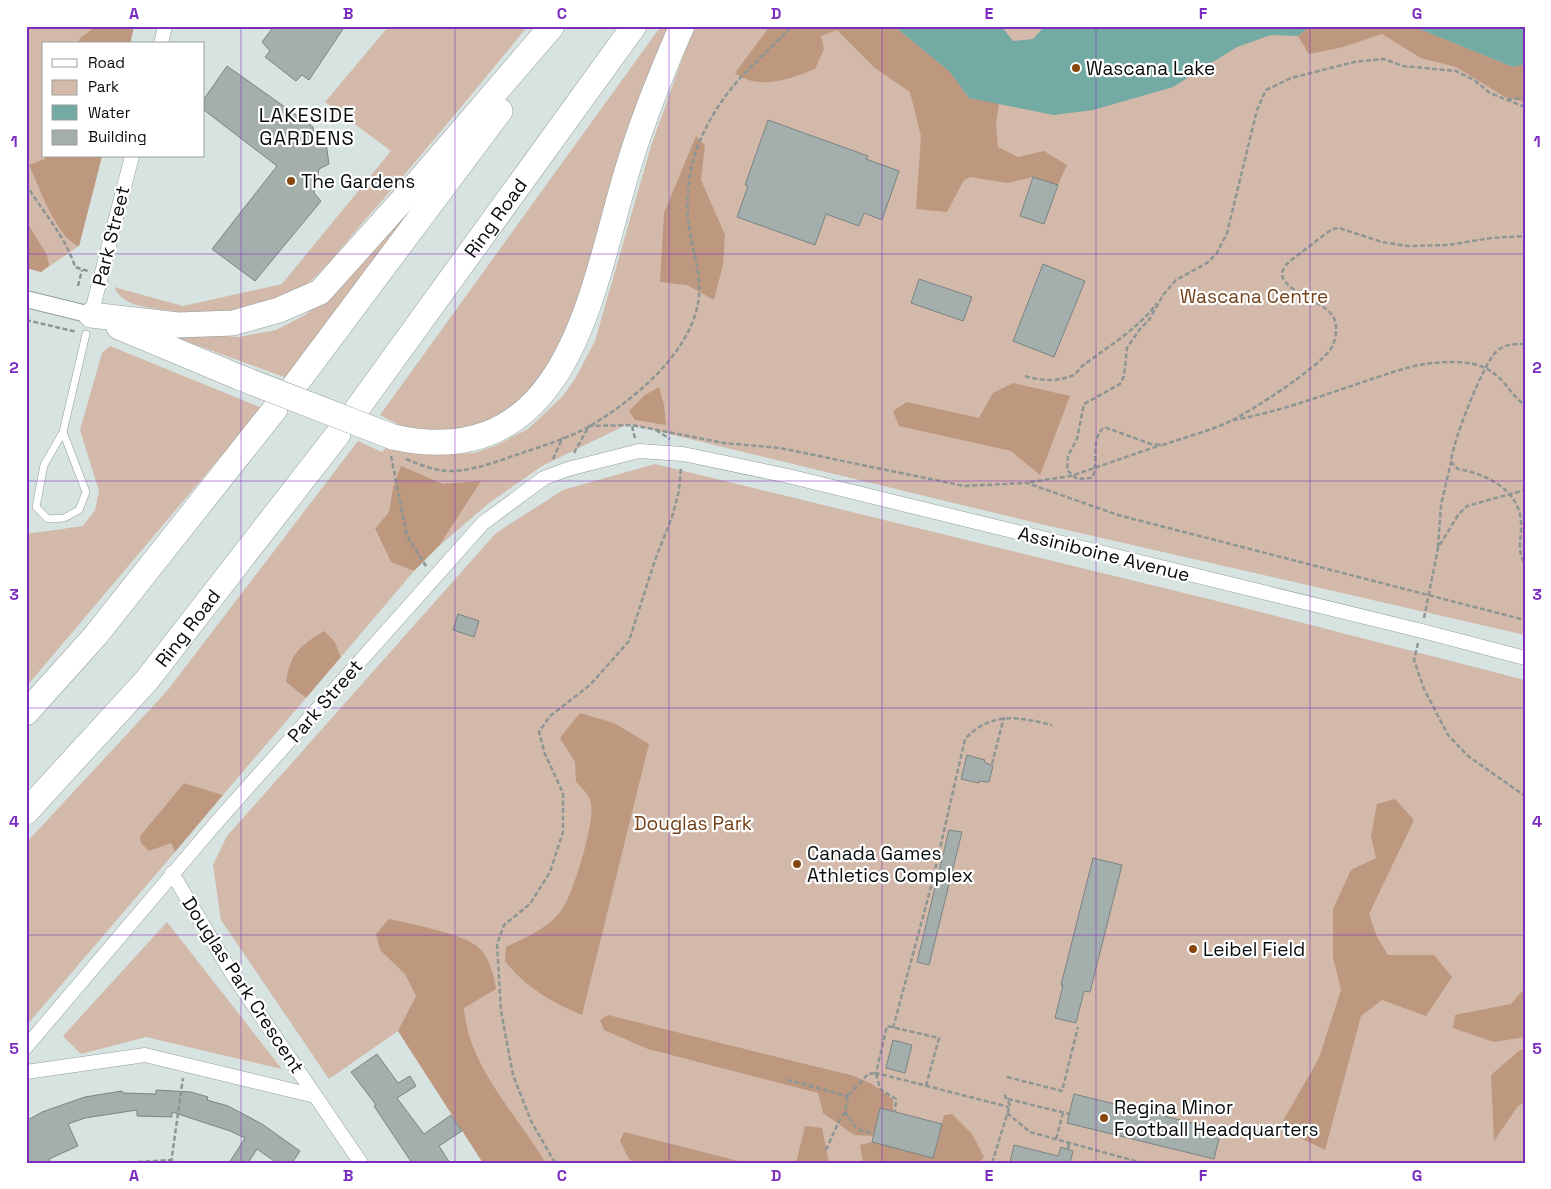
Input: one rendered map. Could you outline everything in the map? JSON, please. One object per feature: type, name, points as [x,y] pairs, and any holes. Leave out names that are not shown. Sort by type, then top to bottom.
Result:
[{"type":"highway","points":[[89,325],[234,323],[279,310],[320,292],[552,26]]},
{"type":"highway","points":[[295,385],[562,26]]},
{"type":"highway","name":"Ring Road","points":[[357,409],[634,26]]},
{"type":"highway","points":[[89,325],[241,378],[392,444],[459,441],[481,436],[501,428],[517,417],[548,388],[575,343],[632,152],[664,66],[682,26]]},
{"type":"highway","points":[[26,713],[96,635],[275,409]]},
{"type":"highway","name":"Ring Road","points":[[26,812],[147,680],[338,434]]},
{"type":"street","points":[[161,42],[165,26]]},
{"type":"street","name":"Park Street","points":[[89,325],[131,158]]},
{"type":"street","points":[[26,299],[89,325]]},
{"type":"street","name":"Park Street","points":[[26,1047],[172,873],[483,522],[544,478],[568,469],[638,451],[683,454]]},
{"type":"street","name":"Assiniboine Avenue","points":[[683,454],[798,478],[1525,658]]},
{"type":"street","name":"Douglas Park Crescent","points":[[172,873],[231,972],[361,1163]]},
{"type":"street","name":"Douglas Park Crescent","points":[[26,1072],[145,1055],[315,1096]]},
{"type":"lane","name":"Park Street","points":[[63,432],[86,492],[79,510],[64,518],[48,519],[36,507],[44,465],[63,432],[89,325]]},
{"type":"path","points":[[392,444],[427,467],[454,471],[494,462],[589,426],[655,375],[670,360],[689,330],[700,292],[688,225],[689,186],[697,149],[720,103],[740,79],[792,26]]},
{"type":"path","points":[[1025,376],[1040,381],[1054,380],[1075,374],[1084,364],[1096,358],[1117,339],[1138,326],[1176,280],[1207,264],[1217,253],[1227,234],[1257,110],[1266,90],[1281,81],[1354,62],[1384,59],[1403,66],[1456,71],[1505,100],[1525,107]]},
{"type":"path","points":[[1505,100],[1525,99]]},
{"type":"path","points":[[26,184],[70,252],[75,267]]},
{"type":"path","points":[[1230,421],[1283,388],[1330,350],[1335,340],[1336,329],[1334,319],[1327,308],[1309,299],[1284,282],[1281,274],[1284,266],[1332,229],[1348,229],[1382,242],[1408,246],[1448,245],[1491,238],[1525,236]]},
{"type":"path","points":[[78,286],[82,270]]},
{"type":"path","points":[[1163,295],[1149,320],[1140,329],[1127,348],[1124,376],[1120,384],[1084,404],[1077,439],[1068,456],[1068,470],[1071,476],[1077,480],[1092,478],[1096,437],[1104,427],[1151,444],[1163,445]]},
{"type":"path","points":[[26,320],[89,325]]},
{"type":"path","points":[[1525,344],[1509,344],[1495,352],[1486,368],[1453,448],[1441,505],[1438,548],[1422,631],[1414,660],[1424,689],[1448,735],[1468,756],[1525,796]]},
{"type":"path","points":[[589,426],[632,425],[724,443],[780,448],[964,486],[1027,483],[1071,476],[1230,421],[1257,416],[1385,375],[1434,362],[1473,364],[1486,368],[1498,376],[1518,400],[1525,405]]},
{"type":"path","points":[[568,469],[578,443],[589,426]]},
{"type":"path","points":[[544,478],[563,437]]},
{"type":"path","points":[[392,444],[407,536],[433,578]]},
{"type":"path","points":[[555,1163],[531,1121],[513,1075],[501,1011],[497,944],[504,925],[530,904],[550,872],[563,832],[562,793],[545,754],[539,732],[550,716],[590,686],[629,641],[655,560],[672,517],[679,491],[683,454]]},
{"type":"path","points":[[1451,462],[1458,469],[1473,472],[1503,486],[1510,495],[1519,512],[1521,522],[1520,549],[1525,564]]},
{"type":"path","points":[[1027,483],[1118,515],[1525,620]]},
{"type":"path","points":[[1438,548],[1458,515],[1467,506],[1525,490]]},
{"type":"path","points":[[893,1028],[932,883],[965,739],[971,733],[1000,717],[1052,725]]},
{"type":"path","points":[[992,764],[1004,717]]},
{"type":"path","points":[[895,1112],[896,1100],[880,1089],[876,1073],[887,1026],[939,1038],[926,1086]]},
{"type":"path","points":[[1007,1077],[1062,1092],[1078,1027]]},
{"type":"path","points":[[171,1162],[184,1065]]},
{"type":"path","points":[[826,1150],[845,1112],[848,1096],[868,1074],[876,1073],[1009,1107]]},
{"type":"path","points":[[787,1080],[848,1096]]},
{"type":"path","points":[[992,1163],[1009,1107],[1008,1099],[1003,1092]]},
{"type":"path","points":[[1008,1099],[1069,1114]]},
{"type":"path","points":[[845,1112],[857,1129],[871,1133]]},
{"type":"path","points":[[1056,1139],[1063,1112]]},
{"type":"path","points":[[1008,1113],[1030,1132],[1142,1163]]},
{"type":"path","points":[[1068,1149],[1069,1143]]},
{"type":"path","points":[[123,1163],[178,1163]]},
{"type":"green space","points":[[26,26],[134,26],[130,42],[42,42],[42,158],[101,158],[79,246],[41,272],[26,268]]},
{"type":"green space","points":[[389,26],[528,26],[337,254],[316,276],[294,294],[281,301],[254,310],[226,315],[198,315],[138,305],[131,303],[118,294],[114,287],[183,306],[282,284],[391,151],[325,102]]},
{"type":"green space","points":[[661,26],[678,26],[562,355],[511,414],[451,433],[405,428],[380,415]]},
{"type":"green space","name":"Wascana Centre","points":[[694,26],[1525,26],[1525,635],[1032,522],[628,424],[542,466],[489,503],[439,546],[375,530],[391,562],[414,571],[341,657],[335,642],[286,682],[306,698],[223,795],[184,783],[140,836],[171,843],[175,852],[26,1026],[26,843],[167,691],[358,441],[382,452],[387,446],[430,455],[474,453],[495,446],[528,429],[563,396],[575,379],[595,341],[651,146]]},
{"type":"green space","points":[[460,144],[287,378],[166,334],[168,331],[239,337],[276,330],[305,315],[337,287]]},
{"type":"green space","points":[[110,346],[262,408],[26,687],[26,534],[83,526],[95,510],[99,491],[80,430],[102,353]]},
{"type":"green space","name":"Douglas Park","points":[[655,464],[1221,602],[1525,680],[1525,1163],[483,1163],[398,1031],[329,1079],[221,920],[213,865],[227,836],[496,533],[563,490]]},
{"type":"green space","points":[[167,922],[282,1069],[146,1037],[81,1054],[63,1036]]},
{"type":"shaded area","points":[[97,26],[134,26],[130,42],[79,42],[80,38]]},
{"type":"shaded area","points":[[770,26],[894,26],[950,72],[969,98],[999,103],[996,124],[998,147],[1018,157],[1044,151],[1067,165],[1058,185],[1033,177],[1008,183],[970,177],[964,180],[947,212],[916,209],[921,136],[910,92],[875,68],[837,30],[821,36],[824,49],[815,69],[775,82],[754,81],[735,73]]},
{"type":"shaded area","points":[[1310,26],[1412,26],[1513,67],[1525,64],[1525,102],[1505,97],[1456,67],[1421,58],[1382,34],[1343,47],[1309,54],[1298,36]]},
{"type":"shaded area","points":[[696,136],[705,145],[701,180],[725,235],[723,265],[714,300],[687,285],[660,282],[664,213]]},
{"type":"shaded area","points":[[101,158],[79,246],[63,233],[56,223],[29,165],[45,159]]},
{"type":"shaded area","points":[[26,221],[47,255],[49,266],[41,272],[26,268]]},
{"type":"shaded area","points":[[1013,383],[1070,396],[1040,475],[1011,451],[899,426],[893,411],[907,402],[979,418],[993,393]]},
{"type":"shaded area","points":[[659,387],[664,405],[666,425],[635,420],[629,411],[645,395]]},
{"type":"shaded area","points":[[401,466],[443,484],[481,481],[439,546],[414,571],[391,562],[375,529],[389,512],[393,488]]},
{"type":"shaded area","points":[[324,631],[335,642],[341,657],[306,698],[286,682],[288,672],[294,657],[302,646]]},
{"type":"shaded area","points":[[580,713],[614,723],[649,744],[582,1015],[539,993],[521,979],[505,961],[506,947],[550,923],[561,911],[566,903],[582,859],[590,826],[591,804],[587,794],[576,782],[575,762],[560,738]]},
{"type":"shaded area","points":[[184,783],[223,795],[175,852],[171,843],[149,851],[141,843],[140,836]]},
{"type":"shaded area","points":[[1395,799],[1414,820],[1369,914],[1377,937],[1388,955],[1434,955],[1452,977],[1426,1016],[1382,1000],[1361,1016],[1325,1150],[1282,1129],[1283,1121],[1319,1058],[1341,990],[1333,957],[1333,909],[1351,870],[1376,858],[1371,836],[1377,804]]},
{"type":"shaded area","points":[[389,919],[460,937],[478,947],[485,955],[496,989],[464,1008],[467,1029],[474,1050],[484,1070],[546,1163],[483,1163],[398,1031],[416,996],[405,974],[380,950],[376,934]]},
{"type":"shaded area","points":[[1525,988],[1525,1037],[1494,1042],[1453,1028],[1455,1015],[1511,1004]]},
{"type":"shaded area","points":[[608,1015],[854,1076],[872,1084],[893,1099],[893,1111],[880,1108],[873,1136],[854,1135],[823,1113],[818,1093],[648,1049],[604,1030],[600,1020]]},
{"type":"shaded area","points":[[1520,1050],[1525,1050],[1525,1102],[1518,1106],[1494,1141],[1491,1075]]},
{"type":"shaded area","points":[[952,1114],[972,1134],[984,1157],[979,1163],[863,1162],[860,1145],[872,1142],[933,1158],[944,1115]]},
{"type":"shaded area","points":[[805,1126],[822,1128],[829,1163],[796,1163]]},
{"type":"shaded area","points":[[624,1132],[746,1163],[635,1163],[629,1159],[620,1141]]},
{"type":"water","name":"Wascana Lake","points":[[894,26],[1001,26],[1013,41],[1033,39],[1045,26],[1310,26],[1298,36],[1271,35],[1237,47],[1173,87],[1093,110],[1054,115],[969,98],[950,72]]},
{"type":"water","points":[[1412,26],[1525,26],[1525,64],[1513,67]]},
{"type":"building","points":[[274,26],[345,26],[309,80],[302,75],[296,81],[265,57],[270,51],[262,42]]},
{"type":"building","name":"The Gardens","points":[[227,66],[313,127],[314,137],[325,136],[329,164],[319,169],[314,193],[321,201],[255,281],[212,249],[277,166],[205,111],[205,98]]},
{"type":"building","points":[[768,120],[868,156],[866,159],[899,171],[882,220],[864,213],[859,226],[826,214],[815,245],[737,217],[748,186],[745,185]]},
{"type":"building","points":[[1033,177],[1058,185],[1044,224],[1020,216]]},
{"type":"building","points":[[1043,264],[1085,281],[1054,357],[1013,341]]},
{"type":"building","points":[[919,279],[972,297],[963,321],[911,303]]},
{"type":"building","points":[[458,614],[479,621],[474,637],[453,630]]},
{"type":"building","points":[[967,755],[985,760],[984,762],[993,766],[989,782],[979,781],[979,783],[961,779]]},
{"type":"building","points":[[949,830],[962,832],[929,965],[917,962]]},
{"type":"building","points":[[1093,858],[1122,865],[1090,992],[1084,991],[1076,1023],[1055,1018],[1063,985],[1061,985]]},
{"type":"building","points":[[893,1040],[912,1045],[905,1073],[886,1068]]},
{"type":"building","points":[[377,1054],[398,1083],[410,1076],[416,1086],[397,1098],[424,1134],[451,1115],[462,1131],[439,1146],[450,1163],[412,1163],[374,1106],[376,1105],[351,1072]]},
{"type":"building","points":[[156,1090],[191,1092],[208,1097],[207,1100],[228,1106],[262,1124],[300,1151],[292,1163],[277,1163],[257,1149],[248,1163],[229,1163],[245,1138],[230,1131],[172,1112],[172,1117],[137,1116],[137,1110],[85,1118],[68,1124],[78,1146],[49,1159],[52,1163],[26,1163],[26,1121],[42,1112],[85,1097],[122,1091],[123,1093],[156,1094]]},
{"type":"building","points":[[1074,1094],[1221,1130],[1214,1159],[1067,1123]]},
{"type":"building","points":[[880,1108],[942,1124],[933,1158],[872,1142]]},
{"type":"building","points":[[1014,1145],[1058,1156],[1061,1147],[1073,1151],[1070,1163],[1010,1163]]},
{"type":"place","name":"Wascana Lake","points":[[1076,68]]},
{"type":"place","name":"The Gardens","points":[[291,181]]},
{"type":"place","name":"Canada Games Athletics Complex","points":[[797,864]]},
{"type":"place","name":"Leibel Field","points":[[1193,949]]},
{"type":"place","name":"Regina Minor Football Headquarters","points":[[1104,1118]]},
{"type":"district","name":"LAKESIDE GARDENS","points":[[307,126]]}]
